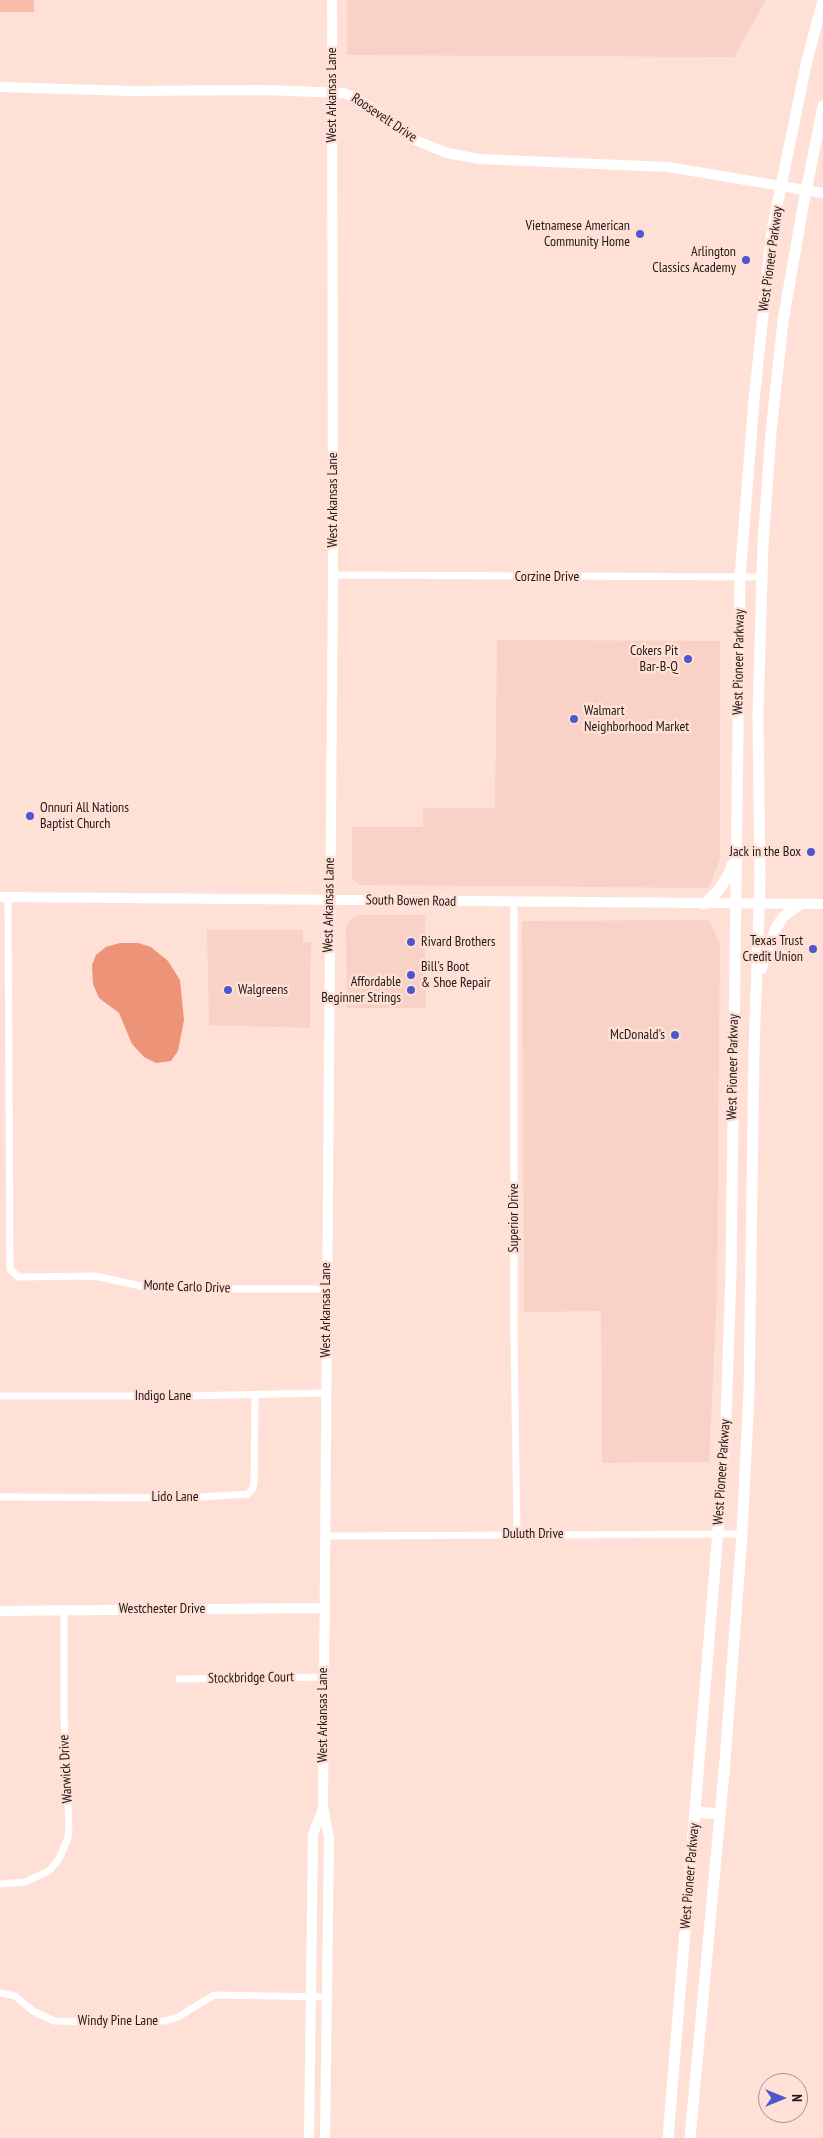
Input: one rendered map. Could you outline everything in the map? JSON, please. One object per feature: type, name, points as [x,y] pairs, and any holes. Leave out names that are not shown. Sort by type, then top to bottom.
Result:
[{"type":"main road","name":"West Arkansas Lane","points":[[325,2138],[329,1838],[323,1810],[333,575],[332,0]]},
{"type":"main road","name":"West Pioneer Parkway","points":[[668,2138],[725,1437],[731,1274],[734,904],[740,577],[759,351],[772,230],[807,60],[823,1]]},
{"type":"main road","name":"Roosevelt Drive","points":[[0,87],[131,91],[332,91],[354,96],[415,140],[447,153],[480,159],[668,167],[823,193]]},
{"type":"main road","name":"West Pioneer Parkway","points":[[690,2138],[720,1814],[742,1534],[749,1393],[759,904],[758,714],[762,577],[771,432],[783,321],[823,106]]},
{"type":"main road","points":[[704,904],[719,890],[729,874],[735,851]]},
{"type":"main road","name":"South Bowen Road","points":[[4,897],[823,904]]},
{"type":"main road","points":[[756,983],[776,928],[783,917],[800,904]]},
{"type":"main road","points":[[732,1162],[754,1167]]},
{"type":"main road","name":"Westchester Drive","points":[[0,1611],[324,1608]]},
{"type":"main road","name":"West Arkansas Lane","points":[[309,2138],[314,1834],[323,1810]]},
{"type":"main road","points":[[696,1812],[720,1814]]},
{"type":"street","name":"Corzine Drive","points":[[333,575],[762,577]]},
{"type":"street","name":"Monte Carlo Drive","points":[[4,897],[10,1269],[18,1277],[95,1276],[154,1289],[326,1288]]},
{"type":"street","name":"Superior Drive","points":[[514,902],[516,1534]]},
{"type":"street","name":"Indigo Lane","points":[[0,1396],[255,1395],[326,1392]]},
{"type":"street","name":"Lido Lane","points":[[0,1497],[185,1498],[248,1494],[254,1482],[255,1395]]},
{"type":"street","name":"Duluth Drive","points":[[325,1536],[742,1534]]},
{"type":"street","name":"Warwick Drive","points":[[0,1884],[25,1882],[49,1871],[58,1859],[68,1838],[64,1716],[64,1610]]},
{"type":"street","name":"Stockbridge Court","points":[[179,1678],[324,1677]]},
{"type":"street","name":"Windy Pine Lane","points":[[0,1994],[15,1996],[33,2011],[54,2020],[110,2022],[164,2021],[178,2017],[204,1999],[214,1995],[327,1996]]},
{"type":"shaded area","points":[[0,0],[34,0],[34,12],[0,12]]},
{"type":"shaded area","points":[[347,0],[766,0],[734,57],[347,55]]},
{"type":"shaded area","points":[[497,640],[720,641],[720,860],[708,888],[360,885],[352,879],[352,827],[423,827],[423,808],[495,808]]},
{"type":"shaded area","points":[[357,915],[425,915],[426,1008],[347,1008],[346,925]]},
{"type":"shaded area","points":[[709,920],[720,943],[717,1293],[709,1462],[602,1463],[601,1311],[524,1312],[522,921]]},
{"type":"shaded area","points":[[207,930],[303,930],[303,942],[311,942],[310,1028],[209,1025]]},
{"type":"shaded area","points":[[120,943],[138,943],[151,947],[168,961],[180,980],[184,1020],[178,1051],[171,1061],[156,1063],[144,1057],[132,1044],[119,1013],[99,998],[93,984],[92,965],[96,955],[106,947]]},
{"type":"place","name":"Vietnamese American Community Home","points":[[640,234]]},
{"type":"place","name":"Arlington Classics Academy","points":[[746,260]]},
{"type":"place","name":"Cokers Pit Bar-B-Q","points":[[688,659]]},
{"type":"place","name":"Walmart Neighborhood Market","points":[[574,719]]},
{"type":"place","name":"Onnuri All Nations Baptist Church","points":[[30,816]]},
{"type":"place","name":"Jack in the Box","points":[[811,852]]},
{"type":"place","name":"Rivard Brothers","points":[[411,942]]},
{"type":"place","name":"Texas Trust Credit Union","points":[[813,949]]},
{"type":"place","name":"Bill's Boot & Shoe Repair","points":[[411,975]]},
{"type":"place","name":"Walgreens","points":[[228,990]]},
{"type":"place","name":"Affordable Beginner Strings","points":[[411,990]]},
{"type":"place","name":"McDonald's","points":[[675,1035]]}]
